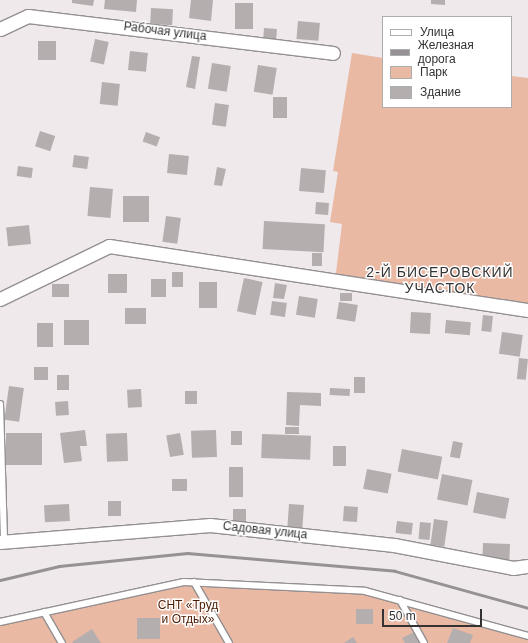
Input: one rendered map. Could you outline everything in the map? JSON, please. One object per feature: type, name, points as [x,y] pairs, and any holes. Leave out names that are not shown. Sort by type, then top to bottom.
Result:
[{"type":"street","name":"Рабочая улица","points":[[0,29],[28,16],[333,53]]},
{"type":"street","points":[[0,299],[109,246],[528,310]]},
{"type":"street","name":"Садовая улица","points":[[2,542],[210,525],[394,545],[514,568],[528,566]]},
{"type":"lane","points":[[0,404],[2,542]]},
{"type":"lane","points":[[194,582],[229,643]]},
{"type":"lane","points":[[0,622],[194,582],[365,591],[528,636]]},
{"type":"lane","points":[[400,600],[424,643]]},
{"type":"lane","points":[[44,612],[62,643]]},
{"type":"green space","points":[[352,53],[382,58],[382,108],[512,108],[512,76],[528,78],[528,310],[335,281],[342,224],[330,222],[338,172],[333,171]]},
{"type":"green space","name":"СНТ «Труд и Отдых»","points":[[184,582],[365,591],[528,636],[528,643],[0,643],[0,622]]},
{"type":"building","points":[[72,0],[94,0],[93,6],[72,3]]},
{"type":"building","points":[[105,0],[137,0],[136,12],[104,9]]},
{"type":"building","points":[[191,0],[213,0],[211,21],[189,18]]},
{"type":"building","points":[[431,0],[445,0],[445,5],[431,4]]},
{"type":"building","points":[[235,3],[253,3],[253,29],[235,29]]},
{"type":"building","points":[[151,8],[173,9],[172,25],[150,24]]},
{"type":"building","points":[[298,21],[320,23],[318,41],[296,39]]},
{"type":"building","points":[[264,28],[277,29],[276,42],[263,41]]},
{"type":"building","points":[[95,39],[109,42],[104,64],[90,61]]},
{"type":"building","points":[[38,41],[56,41],[56,60],[38,60]]},
{"type":"building","points":[[130,51],[148,53],[146,72],[128,70]]},
{"type":"building","points":[[192,56],[200,57],[195,89],[186,87]]},
{"type":"building","points":[[212,63],[231,66],[227,92],[208,89]]},
{"type":"building","points":[[258,65],[277,68],[273,95],[254,92]]},
{"type":"building","points":[[102,82],[120,84],[118,106],[100,104]]},
{"type":"building","points":[[273,97],[287,97],[287,118],[273,118]]},
{"type":"building","points":[[215,103],[229,105],[226,127],[212,125]]},
{"type":"building","points":[[40,131],[55,136],[50,151],[35,146]]},
{"type":"building","points":[[146,132],[160,137],[157,147],[143,141]]},
{"type":"building","points":[[169,154],[189,156],[187,175],[167,173]]},
{"type":"building","points":[[74,155],[89,157],[87,169],[72,167]]},
{"type":"building","points":[[18,166],[33,168],[31,178],[17,176]]},
{"type":"building","points":[[217,167],[226,169],[222,186],[214,185]]},
{"type":"building","points":[[301,168],[326,170],[324,193],[299,191]]},
{"type":"building","points":[[90,187],[113,189],[110,218],[87,216]]},
{"type":"building","points":[[123,196],[149,196],[149,222],[123,222]]},
{"type":"building","points":[[316,202],[329,203],[328,215],[315,214]]},
{"type":"building","points":[[166,216],[181,218],[177,244],[162,242]]},
{"type":"building","points":[[264,221],[325,224],[323,252],[263,249]]},
{"type":"building","points":[[29,225],[31,244],[8,246],[6,227]]},
{"type":"building","points":[[312,253],[322,253],[322,266],[312,266]]},
{"type":"building","points":[[172,272],[183,272],[183,287],[172,287]]},
{"type":"building","points":[[108,274],[127,274],[127,293],[108,293]]},
{"type":"building","points":[[244,278],[263,282],[256,315],[237,311]]},
{"type":"building","points":[[151,279],[166,279],[166,297],[151,297]]},
{"type":"building","points":[[199,282],[217,282],[217,308],[199,308]]},
{"type":"building","points":[[275,283],[287,285],[284,299],[273,298]]},
{"type":"building","points":[[52,284],[69,284],[69,297],[52,297]]},
{"type":"building","points":[[340,293],[352,293],[352,301],[340,301]]},
{"type":"building","points":[[299,296],[318,299],[315,318],[296,315]]},
{"type":"building","points":[[272,301],[287,303],[285,317],[270,315]]},
{"type":"building","points":[[339,302],[358,305],[355,322],[336,319]]},
{"type":"building","points":[[125,308],[146,308],[146,324],[125,324]]},
{"type":"building","points":[[411,312],[431,313],[430,334],[410,333]]},
{"type":"building","points":[[483,315],[493,316],[491,332],[481,331]]},
{"type":"building","points":[[64,320],[89,320],[89,345],[64,345]]},
{"type":"building","points":[[446,320],[471,322],[470,335],[445,333]]},
{"type":"building","points":[[37,323],[53,323],[53,347],[37,347]]},
{"type":"building","points":[[502,332],[523,335],[520,357],[499,354]]},
{"type":"building","points":[[519,358],[528,359],[526,380],[517,379]]},
{"type":"building","points":[[34,367],[48,367],[48,380],[34,380]]},
{"type":"building","points":[[57,375],[69,375],[69,390],[57,390]]},
{"type":"building","points":[[354,377],[365,377],[365,393],[354,393]]},
{"type":"building","points":[[9,386],[24,388],[19,422],[4,420]]},
{"type":"building","points":[[330,388],[350,389],[350,396],[330,395]]},
{"type":"building","points":[[141,389],[142,407],[128,408],[127,390]]},
{"type":"building","points":[[185,391],[197,391],[197,404],[185,404]]},
{"type":"building","points":[[287,392],[321,393],[321,406],[300,405],[299,426],[286,425]]},
{"type":"building","points":[[68,401],[69,415],[56,416],[55,402]]},
{"type":"building","points":[[285,427],[299,427],[299,434],[285,434]]},
{"type":"building","points":[[85,430],[87,446],[80,446],[82,461],[64,463],[60,433]]},
{"type":"building","points":[[216,430],[217,457],[192,458],[191,431]]},
{"type":"building","points":[[231,431],[242,431],[242,445],[231,445]]},
{"type":"building","points":[[6,433],[42,433],[42,465],[6,465]]},
{"type":"building","points":[[127,433],[128,461],[107,462],[106,434]]},
{"type":"building","points":[[180,433],[184,455],[170,457],[166,435]]},
{"type":"building","points":[[262,434],[311,436],[310,460],[261,458]]},
{"type":"building","points":[[453,441],[463,443],[460,459],[450,457]]},
{"type":"building","points":[[333,446],[346,446],[346,466],[333,466]]},
{"type":"building","points":[[402,449],[442,457],[438,479],[398,472]]},
{"type":"building","points":[[229,467],[243,467],[243,497],[229,497]]},
{"type":"building","points":[[367,469],[392,474],[388,493],[363,489]]},
{"type":"building","points":[[442,474],[472,480],[467,505],[437,500]]},
{"type":"building","points":[[172,479],[187,479],[187,491],[172,491]]},
{"type":"building","points":[[477,492],[509,498],[505,519],[473,513]]},
{"type":"building","points":[[108,501],[121,501],[121,516],[108,516]]},
{"type":"building","points":[[69,504],[70,521],[45,522],[44,505]]},
{"type":"building","points":[[289,504],[304,505],[302,529],[287,528]]},
{"type":"building","points":[[344,506],[358,507],[357,522],[343,521]]},
{"type":"building","points":[[233,509],[246,509],[246,526],[233,526]]},
{"type":"building","points":[[434,519],[448,521],[444,547],[430,545]]},
{"type":"building","points":[[397,521],[413,523],[411,535],[396,533]]},
{"type":"building","points":[[420,522],[431,523],[429,540],[419,539]]},
{"type":"building","points":[[483,543],[510,544],[509,560],[482,559]]},
{"type":"building","points":[[356,609],[373,609],[373,624],[356,624]]},
{"type":"building","points":[[137,618],[160,618],[160,639],[137,639]]},
{"type":"building","points":[[453,628],[473,635],[470,643],[447,643]]},
{"type":"building","points":[[92,629],[101,643],[72,642]]},
{"type":"building","points":[[416,631],[422,643],[405,643],[402,638]]},
{"type":"building","points":[[353,637],[357,643],[344,643]]},
{"type":"railway","points":[[0,580],[59,566],[187,553],[395,571],[528,608]]},
{"type":"district","name":"2-Й БИСЕРОВСКИЙ УЧАСТОК","points":[[440,280]]}]
